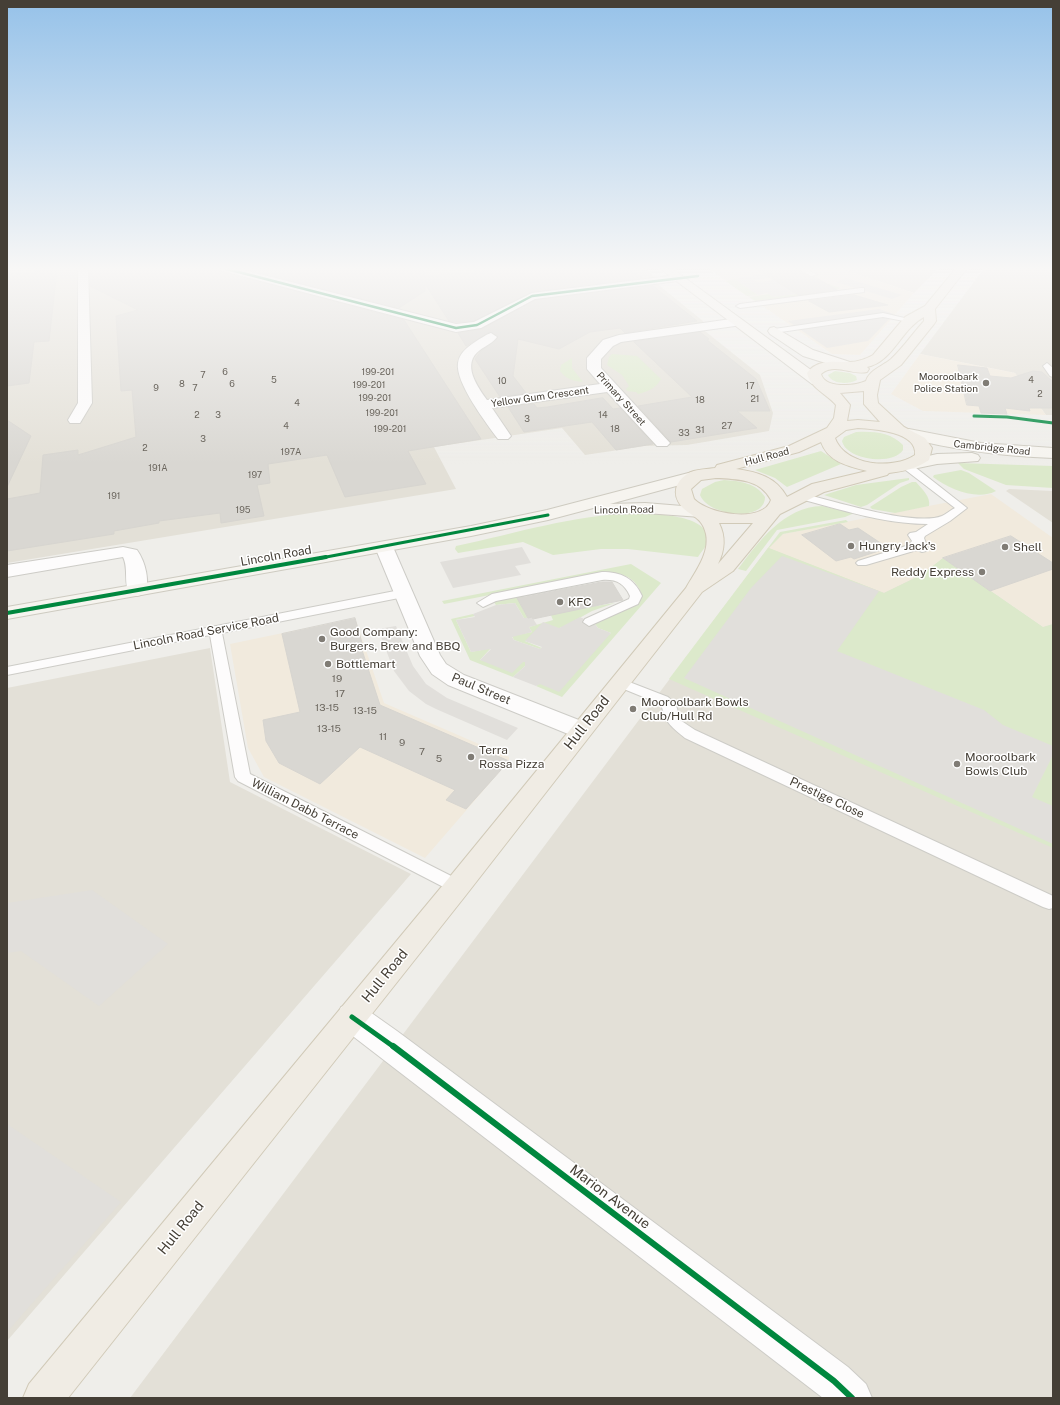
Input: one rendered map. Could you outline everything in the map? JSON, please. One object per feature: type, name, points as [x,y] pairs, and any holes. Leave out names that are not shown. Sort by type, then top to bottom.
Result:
[{"type":"main road","points":[[752,333],[837,397],[843,406],[841,418],[827,438],[829,446],[835,453],[846,460],[878,468],[907,466],[921,460],[925,450],[922,443],[882,416],[871,404],[870,395],[873,381],[866,371],[847,366],[803,350],[776,333]]},
{"type":"main road","points":[[899,333],[883,352],[872,361],[847,366],[827,366],[817,369],[814,375],[818,382],[831,387],[846,389],[861,388],[873,381],[902,356],[921,333]]},
{"type":"main road","points":[[883,352],[902,356]]},
{"type":"main road","name":"Hull Road","points":[[698,475],[785,452],[846,426],[865,424],[886,426],[907,433]]},
{"type":"main road","name":"Cambridge Road","points":[[907,433],[945,443],[984,450],[1053,453]]},
{"type":"main road","name":"Cambridge Road","points":[[907,466],[953,458],[1053,460]]},
{"type":"main road","name":"Hull Road","points":[[694,590],[726,567],[773,511],[800,496],[835,482],[907,466]]},
{"type":"main road","points":[[736,474],[763,481],[775,490],[779,497],[778,505],[773,511],[756,518],[739,520],[721,518],[702,512],[687,502],[683,493],[685,484],[698,475],[736,474]]},
{"type":"main road","name":"Lincoln Road","points":[[7,613],[384,547],[548,515],[698,475]]},
{"type":"main road","name":"Lincoln Road","points":[[548,515],[620,509],[702,512]]},
{"type":"main road","name":"Hull Road","points":[[43,1398],[457,887],[619,682],[694,590],[716,548],[715,532],[702,512]]},
{"type":"street","points":[[75,420],[85,403],[84,333]]},
{"type":"street","name":"Yellow Gum Crescent","points":[[478,333],[481,335],[491,337],[472,350],[466,356],[464,364],[469,382],[483,405],[610,387]]},
{"type":"street","name":"Primary Street","points":[[657,333],[631,336],[608,343],[594,358],[593,364],[594,369],[662,443]]},
{"type":"street","points":[[483,405],[503,436]]},
{"type":"street","name":"Paul Street","points":[[384,547],[434,663],[446,674],[477,690],[581,730]]},
{"type":"street","points":[[7,571],[123,552],[131,554],[136,566],[137,590]]},
{"type":"street","name":"Marion Avenue","points":[[352,1017],[834,1381],[852,1398]]},
{"type":"lane","points":[[1047,366],[1053,374]]},
{"type":"lane","points":[[862,563],[913,547],[918,542],[918,538],[924,531],[962,508],[907,466]]},
{"type":"lane","points":[[800,496],[831,502],[893,520],[922,522],[946,519]]},
{"type":"lane","points":[[893,520],[918,538],[922,549]]},
{"type":"lane","points":[[483,603],[492,598],[602,576],[616,576],[630,584],[636,596],[631,604],[589,622]]},
{"type":"lane","name":"Lincoln Road Service Road","points":[[7,671],[405,593]]},
{"type":"lane","name":"William Dabb Terrace","points":[[216,630],[243,777],[457,887]]},
{"type":"lane","name":"Prestige Close","points":[[619,682],[663,700],[669,706],[671,717],[675,723],[690,734],[1049,902]]},
{"type":"shaded area","points":[[7,333],[707,333],[760,375],[773,413],[769,431],[687,445],[645,446],[585,455],[562,428],[434,447],[456,489],[7,563]]},
{"type":"shaded area","points":[[801,333],[880,333],[860,355],[832,354]]},
{"type":"shaded area","points":[[805,333],[876,333],[868,341],[827,348]]},
{"type":"shaded area","points":[[936,333],[1053,333],[1053,415],[1046,415],[1015,373],[920,354]]},
{"type":"shaded area","points":[[920,354],[1015,373],[1046,415],[923,411],[891,394]]},
{"type":"shaded area","points":[[1009,489],[1053,491],[1053,523],[1006,491]]},
{"type":"shaded area","points":[[991,494],[1053,538],[1053,624],[1043,627],[943,558],[921,575],[884,593],[768,548],[783,534]]},
{"type":"shaded area","points":[[522,547],[531,563],[515,566],[521,575],[453,588],[440,562]]},
{"type":"shaded area","points":[[768,548],[921,575],[943,558],[1043,627],[1053,624],[1053,1398],[130,1398]]},
{"type":"shaded area","name":"Mooroolbark Bowls Club","points":[[782,556],[879,591],[837,651],[984,710],[1003,725],[1053,746],[1053,755],[1032,797],[1053,806],[1053,844],[684,678],[751,588]]},
{"type":"shaded area","points":[[515,603],[524,618],[532,617],[537,625],[529,627],[532,632],[512,637],[514,640],[540,649],[542,647],[525,641],[543,622],[559,628],[580,617],[595,624],[598,628],[611,633],[559,692],[540,684],[536,686],[513,677],[525,666],[525,662],[523,662],[512,673],[480,660],[491,649],[471,652],[456,620],[475,617],[473,614],[496,605]]},
{"type":"shaded area","points":[[355,618],[384,703],[509,757],[509,761],[425,858],[264,777],[248,748],[230,644]]},
{"type":"shaded area","points":[[396,626],[413,666],[426,684],[447,698],[518,728],[507,740],[426,704],[409,691],[394,671],[378,629]]},
{"type":"shaded area","points":[[210,648],[230,782],[411,874],[7,1341],[7,688]]},
{"type":"shaded area","points":[[92,890],[168,944],[99,1006],[21,951],[7,953],[7,903]]},
{"type":"shaded area","points":[[7,1124],[121,1202],[7,1332]]},
{"type":"green space","points":[[612,354],[637,356],[661,379],[654,387],[645,392],[638,394],[636,392],[627,391],[626,389],[629,386],[622,375],[607,365],[609,357]]},
{"type":"green space","points":[[572,358],[572,368],[583,382],[570,379],[560,371],[561,365]]},
{"type":"green space","points":[[835,371],[850,373],[856,376],[857,380],[849,383],[837,382],[828,375]]},
{"type":"green space","points":[[856,432],[875,432],[893,437],[903,445],[903,450],[898,455],[880,459],[870,459],[852,453],[845,447],[842,441],[844,437]]},
{"type":"green space","points":[[821,451],[841,464],[787,487],[775,478],[755,470]]},
{"type":"green space","points":[[958,463],[1053,466],[1053,488],[1006,485],[964,469]]},
{"type":"green space","points":[[961,470],[969,473],[996,491],[980,495],[963,492],[947,486],[933,477],[934,475]]},
{"type":"green space","points":[[909,478],[909,480],[900,483],[867,505],[861,507],[824,495],[856,485]]},
{"type":"green space","points":[[724,480],[742,482],[757,489],[765,497],[763,505],[756,511],[736,514],[724,512],[705,502],[700,495],[702,489],[715,482]]},
{"type":"green space","points":[[912,482],[916,482],[926,493],[929,499],[929,506],[895,513],[872,509],[870,507],[901,487]]},
{"type":"green space","points":[[822,506],[852,514],[845,517],[777,530],[746,571],[738,569],[764,537],[784,519],[796,512]]},
{"type":"green space","points":[[636,513],[667,515],[690,520],[700,525],[706,531],[708,540],[705,547],[698,557],[628,549],[601,549],[553,555],[523,542],[458,553],[455,549],[456,546],[545,525],[612,514]]},
{"type":"green space","name":"Mooroolbark Bowls Club","points":[[846,520],[848,522],[783,534],[769,548],[884,593],[921,575],[943,558],[1043,627],[1053,624],[1053,848],[669,679],[780,532]]},
{"type":"green space","points":[[631,564],[661,583],[562,697],[536,686],[611,633],[598,628],[595,624],[628,609],[639,600],[642,595],[631,579],[615,573],[602,573],[444,604],[442,601]]},
{"type":"green space","points":[[562,588],[524,596],[519,601],[528,618],[524,618],[515,603],[496,605],[493,601]]},
{"type":"green space","points":[[615,603],[592,611],[565,626],[525,641],[542,648],[540,649],[514,640],[512,636],[532,632],[529,627],[553,620],[550,613]]},
{"type":"green space","points":[[473,614],[475,616],[456,620],[471,652],[491,648],[480,660],[525,662],[525,666],[513,677],[470,660],[451,619]]},
{"type":"building","points":[[7,333],[50,333],[49,341],[34,342],[29,383],[7,386]]},
{"type":"building","points":[[117,333],[412,333],[481,439],[408,451],[426,484],[345,497],[327,455],[268,464],[270,483],[257,485],[264,516],[221,523],[220,513],[159,521],[159,523],[114,531],[114,534],[7,551],[7,499],[40,493],[43,455],[78,450],[78,455],[136,437],[132,390],[121,391]]},
{"type":"building","points":[[458,333],[461,333],[489,333],[466,346]]},
{"type":"building","points":[[491,333],[589,333],[559,349],[518,339],[513,376],[526,393],[500,397],[475,359],[481,351],[496,340],[498,336]]},
{"type":"building","points":[[701,333],[709,339],[707,340],[756,379],[770,411],[737,411],[757,428],[671,442],[638,406],[692,397],[634,342]]},
{"type":"building","name":"Mooroolbark Police Station","points":[[958,365],[987,368],[990,376],[1011,378],[1033,371],[1042,372],[1053,382],[1053,408],[1029,408],[1030,411],[1005,408],[1007,414],[981,413],[979,406],[967,405]]},
{"type":"building","points":[[603,398],[613,409],[620,408],[653,444],[616,450],[592,422],[524,432],[508,407],[534,404],[537,408]]},
{"type":"building","points":[[7,420],[31,436],[7,487]]},
{"type":"building","name":"Hungry Jack's","points":[[840,524],[849,530],[858,528],[888,548],[854,559],[851,557],[836,561],[802,535]]},
{"type":"building","points":[[1011,536],[1053,563],[1053,569],[990,591],[943,558]]},
{"type":"building","name":"KFC","points":[[602,582],[612,582],[623,600],[533,619],[532,617],[528,618],[517,598]]},
{"type":"building","points":[[355,618],[362,643],[360,644],[380,705],[509,761],[466,809],[446,800],[455,790],[360,747],[320,784],[279,763],[266,741],[263,720],[300,712],[282,634]]},
{"type":"cycle path","points":[[974,416],[1007,417],[1053,423]]},
{"type":"cycle path","points":[[7,613],[295,563],[548,515]]},
{"type":"cycle path","points":[[352,1017],[386,1041],[834,1381],[852,1398]]},
{"type":"place","name":"Mooroolbark Police Station","points":[[986,383]]},
{"type":"place","name":"Hungry Jack's","points":[[851,546]]},
{"type":"place","name":"Shell","points":[[1005,547]]},
{"type":"place","name":"Reddy Express","points":[[982,572]]},
{"type":"place","name":"KFC","points":[[560,602]]},
{"type":"place","name":"Good Company: Burgers, Brew and BBQ","points":[[322,639]]},
{"type":"place","name":"Bottlemart","points":[[328,664]]},
{"type":"place","name":"Mooroolbark Bowls Club/Hull Rd","points":[[633,709]]},
{"type":"place","name":"Terra Rossa Pizza","points":[[471,757]]},
{"type":"place","name":"Mooroolbark Bowls Club","points":[[957,764]]}]
